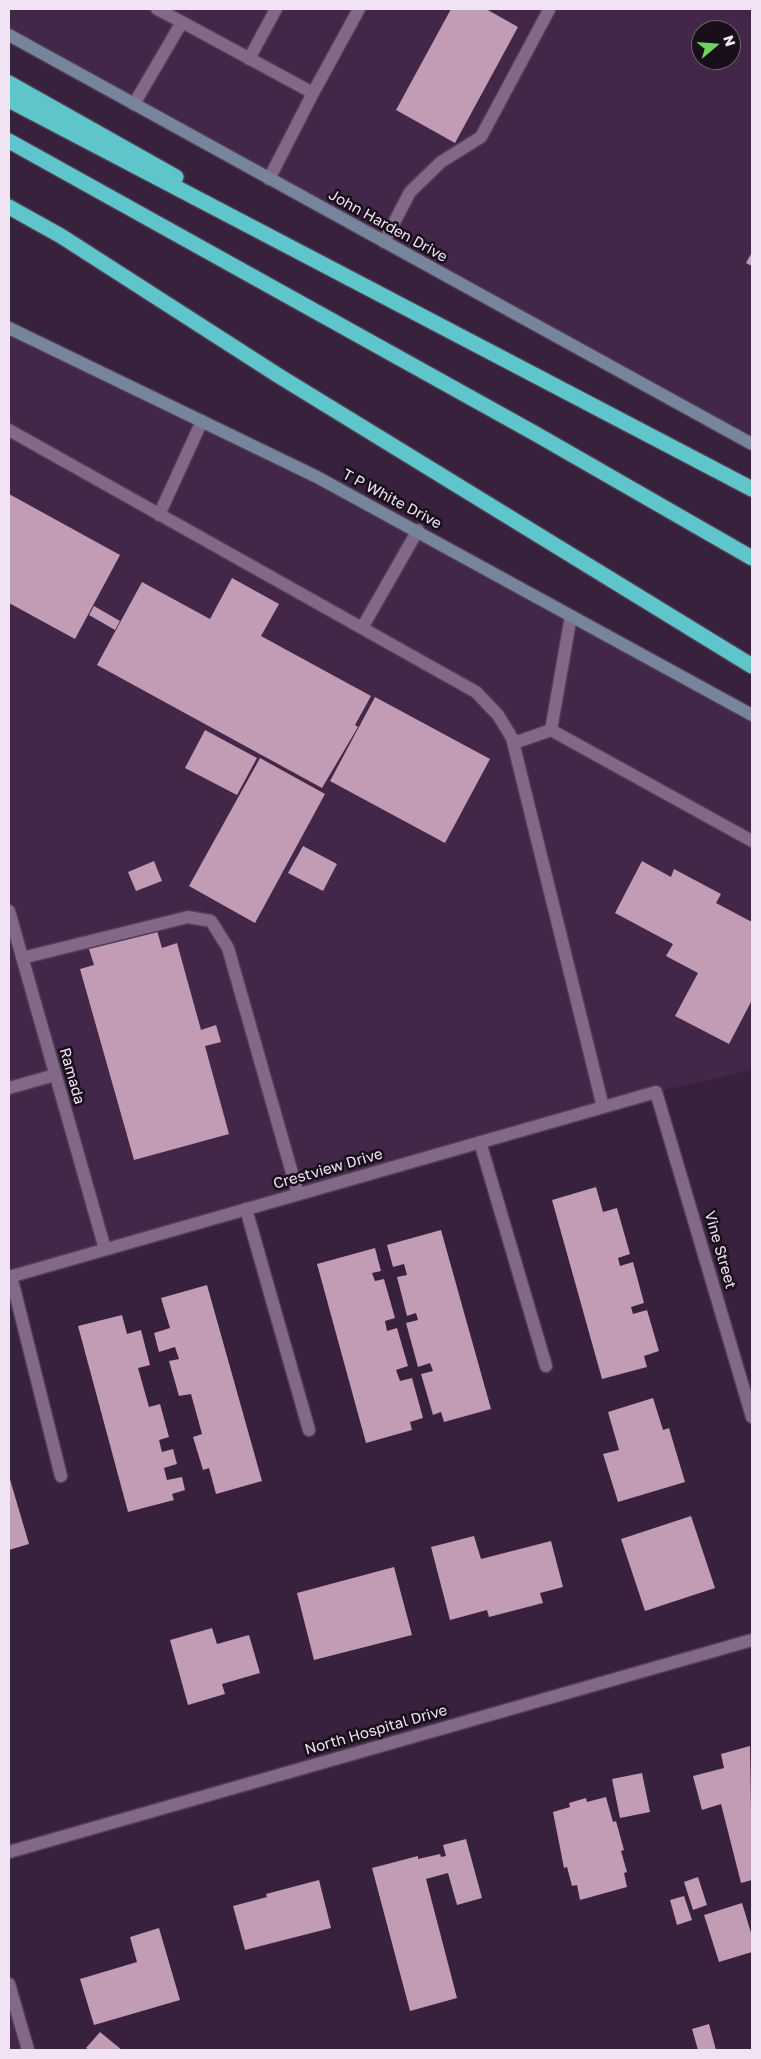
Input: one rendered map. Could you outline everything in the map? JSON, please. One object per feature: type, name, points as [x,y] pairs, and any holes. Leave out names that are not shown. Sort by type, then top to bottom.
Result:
[{"type":"highway","points":[[9,83],[399,304]]},
{"type":"highway","points":[[9,100],[752,489]]},
{"type":"highway","points":[[9,141],[536,434],[752,558]]},
{"type":"highway","points":[[9,207],[60,236],[280,376],[752,666]]},
{"type":"main road","name":"John Harden Drive","points":[[9,35],[752,444]]},
{"type":"main road","name":"T P White Drive","points":[[9,328],[317,477],[418,530],[752,715]]},
{"type":"street","points":[[157,9],[313,93]]},
{"type":"street","points":[[249,58],[276,9]]},
{"type":"street","points":[[269,178],[359,9]]},
{"type":"street","points":[[384,242],[410,192],[441,162],[481,137],[549,10]]},
{"type":"street","points":[[134,104],[182,22]]},
{"type":"street","points":[[160,514],[202,421]]},
{"type":"street","points":[[9,430],[476,692],[498,716],[514,743],[603,1107]]},
{"type":"street","points":[[362,628],[418,530]]},
{"type":"street","points":[[551,730],[571,616]]},
{"type":"street","points":[[514,743],[551,730],[752,841]]},
{"type":"street","name":"Ramada","points":[[9,911],[105,1249]]},
{"type":"street","points":[[22,958],[188,917],[211,921],[228,948],[298,1194]]},
{"type":"street","points":[[9,1088],[55,1075]]},
{"type":"street","name":"Crestview Drive","points":[[10,1277],[656,1092]]},
{"type":"street","name":"Vine Street","points":[[656,1092],[752,1416]]},
{"type":"street","points":[[480,1142],[546,1366]]},
{"type":"street","points":[[246,1209],[309,1430]]},
{"type":"street","points":[[10,1277],[62,1476]]},
{"type":"street","name":"North Hospital Drive","points":[[9,1852],[752,1640]]},
{"type":"street","points":[[9,1984],[28,2050]]},
{"type":"shaded area","points":[[9,9],[752,9],[752,444],[9,35]]},
{"type":"shaded area","points":[[9,326],[202,421],[752,715],[752,1070],[656,1092],[9,1277]]},
{"type":"shaded area","points":[[9,1984],[28,2050],[9,2050]]},
{"type":"building","points":[[451,9],[486,9],[518,27],[455,143],[396,110]]},
{"type":"building","points":[[752,252],[752,266],[746,263]]},
{"type":"building","points":[[9,494],[120,555],[75,639],[9,603]]},
{"type":"building","points":[[232,578],[279,604],[261,636],[371,696],[355,725],[358,727],[322,788],[97,665],[142,582],[210,619]]},
{"type":"building","points":[[94,606],[120,621],[115,630],[89,615]]},
{"type":"building","points":[[375,697],[490,759],[445,843],[330,781]]},
{"type":"building","points":[[205,730],[257,758],[237,795],[185,768]]},
{"type":"building","points":[[260,758],[325,794],[255,923],[189,886]]},
{"type":"building","points":[[303,846],[337,864],[323,891],[288,873]]},
{"type":"building","points":[[154,861],[162,881],[136,891],[128,872]]},
{"type":"building","points":[[642,861],[671,877],[674,869],[721,894],[716,903],[752,922],[752,1000],[729,1044],[675,1016],[698,973],[666,956],[673,944],[615,913]]},
{"type":"building","points":[[156,927],[162,948],[177,943],[201,1030],[216,1025],[221,1042],[205,1046],[229,1134],[134,1160],[80,969],[94,965],[88,946]]},
{"type":"building","points":[[596,1187],[603,1212],[617,1208],[630,1254],[618,1258],[620,1266],[633,1262],[644,1303],[631,1307],[633,1314],[647,1310],[659,1351],[644,1356],[647,1367],[602,1379],[552,1200]]},
{"type":"building","points":[[441,1230],[491,1409],[444,1422],[441,1412],[433,1415],[421,1374],[433,1371],[430,1363],[418,1367],[406,1323],[418,1320],[416,1313],[407,1316],[397,1277],[407,1275],[404,1264],[393,1267],[387,1245]]},
{"type":"building","points":[[375,1248],[381,1271],[372,1273],[375,1281],[384,1279],[395,1318],[385,1321],[387,1331],[397,1328],[408,1366],[396,1370],[400,1381],[412,1378],[423,1418],[410,1422],[412,1430],[366,1443],[317,1264]]},
{"type":"building","points":[[207,1285],[262,1481],[216,1494],[209,1468],[203,1470],[193,1437],[202,1434],[191,1394],[179,1396],[169,1361],[179,1359],[175,1347],[159,1352],[154,1333],[170,1328],[161,1298]]},
{"type":"building","points":[[122,1315],[127,1334],[141,1330],[150,1365],[138,1368],[149,1407],[160,1404],[169,1437],[159,1440],[162,1452],[173,1449],[177,1464],[164,1468],[167,1480],[182,1477],[185,1490],[172,1494],[174,1500],[128,1512],[78,1326]]},
{"type":"building","points":[[653,1398],[663,1430],[669,1428],[685,1482],[618,1502],[603,1454],[619,1450],[608,1412]]},
{"type":"building","points":[[9,1476],[29,1544],[9,1550]]},
{"type":"building","points":[[691,1516],[715,1588],[645,1611],[621,1539]]},
{"type":"building","points":[[474,1536],[481,1559],[551,1541],[563,1587],[540,1593],[543,1603],[489,1617],[487,1610],[450,1620],[431,1547]]},
{"type":"building","points":[[394,1567],[412,1635],[314,1660],[297,1593]]},
{"type":"building","points":[[212,1628],[217,1644],[249,1635],[260,1673],[222,1684],[225,1694],[188,1705],[170,1640]]},
{"type":"building","points":[[750,1746],[752,1880],[741,1883],[721,1804],[702,1810],[693,1776],[724,1768],[721,1754]]},
{"type":"building","points":[[642,1773],[650,1812],[620,1818],[612,1779]]},
{"type":"building","points":[[606,1797],[613,1822],[616,1821],[624,1850],[621,1851],[627,1872],[624,1873],[627,1887],[580,1900],[577,1885],[572,1886],[567,1867],[564,1868],[553,1812],[570,1807],[569,1803],[586,1798],[587,1802]]},
{"type":"building","points":[[466,1839],[482,1898],[457,1905],[448,1873],[426,1879],[457,1998],[410,2011],[372,1868],[418,1856],[418,1859],[440,1854],[441,1857],[446,1856],[443,1845]]},
{"type":"building","points":[[698,1877],[707,1905],[693,1910],[684,1882]]},
{"type":"building","points":[[319,1880],[331,1928],[245,1950],[233,1906],[267,1897],[266,1894]]},
{"type":"building","points":[[684,1896],[692,1920],[677,1925],[670,1900]]},
{"type":"building","points":[[742,1903],[752,1936],[752,1952],[719,1962],[704,1915]]},
{"type":"building","points":[[159,1928],[180,2000],[94,2025],[80,1979],[137,1962],[130,1937]]},
{"type":"building","points":[[709,2024],[716,2050],[698,2050],[692,2029]]},
{"type":"building","points":[[100,2032],[122,2050],[89,2050],[86,2048]]}]
